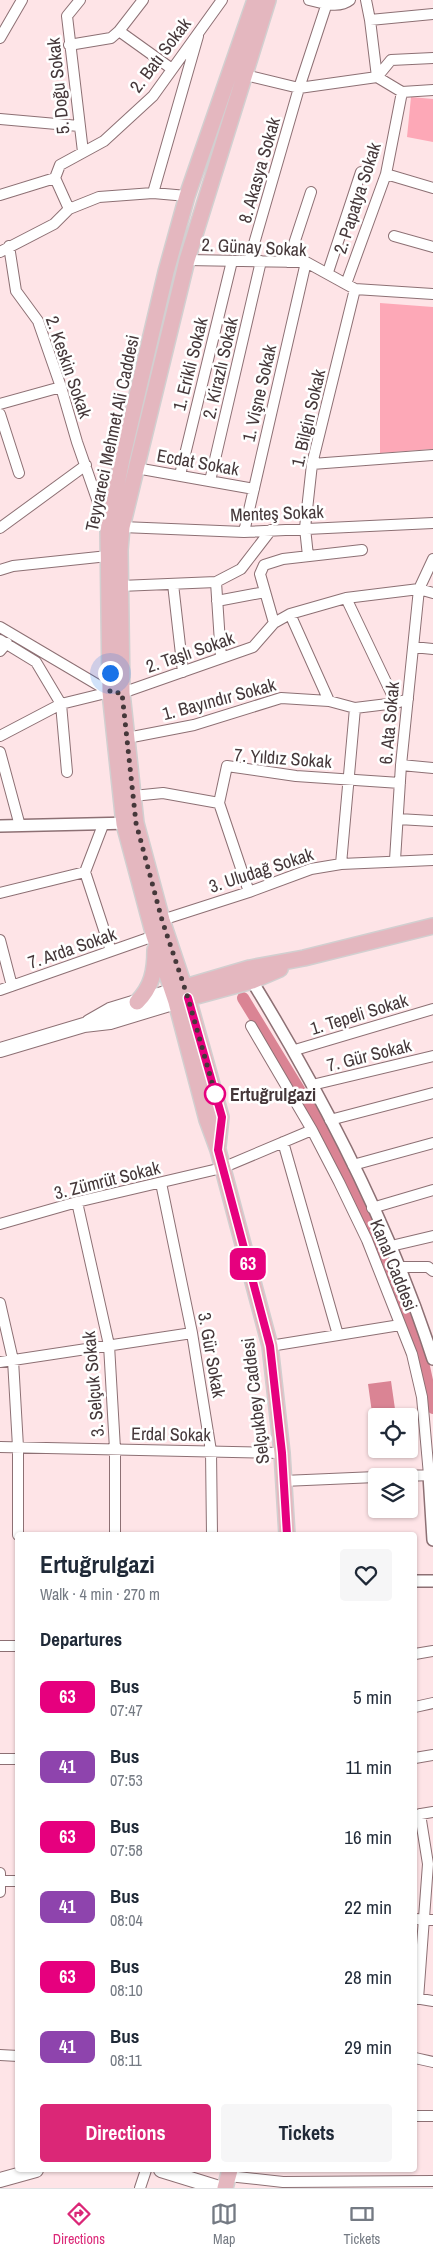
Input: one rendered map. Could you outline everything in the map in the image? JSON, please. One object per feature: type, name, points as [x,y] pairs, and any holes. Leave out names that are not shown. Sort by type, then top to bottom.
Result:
[{"type":"main road","name":"Teyyareci Mehmet Ali Caddesi","points":[[180,995],[162,920],[130,823],[133,796],[127,738],[116,693],[120,586],[115,529],[122,460],[187,196],[255,0]]},
{"type":"main road","name":"Teyyareci Mehmet Ali Caddesi","points":[[180,995],[154,936],[130,823],[116,693],[108,556],[115,529],[136,468],[187,260],[268,0]]},
{"type":"main road","points":[[0,1050],[84,1025],[110,1022],[250,968],[304,958],[433,926]]},
{"type":"main road","points":[[137,1002],[146,993],[154,974],[154,936]]},
{"type":"main road","points":[[84,1025],[110,1010],[137,1002],[252,981],[304,958]]},
{"type":"main road","name":"Selçukbey Caddesi","points":[[180,995],[222,1117],[218,1150],[270,1346],[282,1453],[287,1532]]},
{"type":"main road","points":[[0,2180],[26,2172]]},
{"type":"main road","points":[[173,2172],[225,2181]]},
{"type":"street","points":[[0,38],[22,0]]},
{"type":"street","points":[[70,45],[111,38],[119,31],[142,0]]},
{"type":"street","name":"2. Batı Sokak","points":[[55,178],[60,165],[104,142],[153,96],[222,0]]},
{"type":"street","points":[[309,0],[346,4],[350,0]]},
{"type":"street","points":[[366,0],[377,77]]},
{"type":"street","name":"5. Doğu Sokak","points":[[78,1],[67,16],[82,152]]},
{"type":"street","name":"8. Akasya Sokak","points":[[249,261],[299,88],[327,2]]},
{"type":"street","points":[[370,20],[433,14]]},
{"type":"street","points":[[154,193],[188,79],[200,30]]},
{"type":"street","points":[[119,31],[172,69]]},
{"type":"street","points":[[377,77],[391,60],[433,58]]},
{"type":"street","points":[[245,75],[299,88],[377,77],[402,92],[433,90]]},
{"type":"street","name":"2. Papatya Sokak","points":[[351,286],[386,174],[402,92]]},
{"type":"street","points":[[0,119],[79,126]]},
{"type":"street","points":[[328,272],[361,172]]},
{"type":"street","points":[[386,174],[433,188]]},
{"type":"street","points":[[0,194],[55,178],[69,209]]},
{"type":"street","points":[[288,262],[311,192]]},
{"type":"street","points":[[0,252],[54,224],[69,209],[99,197],[154,193],[187,196]]},
{"type":"street","points":[[394,236],[433,247]]},
{"type":"street","name":"2. Keskin Sokak","points":[[9,246],[16,291],[38,321],[61,387],[77,442],[115,529]]},
{"type":"street","name":"2. Günay Sokak","points":[[187,260],[306,262],[328,272],[351,286]]},
{"type":"street","name":"1. Erikli Sokak","points":[[180,475],[232,261]]},
{"type":"street","name":"2. Kirazlı Sokak","points":[[210,481],[261,261]]},
{"type":"street","name":"1. Vişne Sokak","points":[[244,532],[306,262]]},
{"type":"street","points":[[351,286],[433,294]]},
{"type":"street","name":"1. Bilgin Sokak","points":[[308,556],[305,528],[312,464],[351,286]]},
{"type":"street","points":[[0,404],[61,387]]},
{"type":"street","points":[[0,414],[19,473]]},
{"type":"street","points":[[0,453],[11,451]]},
{"type":"street","points":[[312,464],[433,455]]},
{"type":"street","points":[[0,528],[86,465]]},
{"type":"street","name":"Ecdat Sokak","points":[[136,468],[254,489]]},
{"type":"street","name":"Menteş Sokak","points":[[115,529],[244,532],[433,523]]},
{"type":"street","points":[[120,586],[216,582],[241,569],[271,530]]},
{"type":"street","points":[[274,623],[260,574],[264,565],[283,559],[362,550]]},
{"type":"street","points":[[0,570],[13,566],[108,556]]},
{"type":"street","name":"6. Ata Sokak","points":[[395,860],[401,765],[419,590],[433,559]]},
{"type":"street","points":[[216,582],[221,658]]},
{"type":"street","points":[[173,584],[183,672]]},
{"type":"street","name":"2. Taşlı Sokak","points":[[0,736],[61,704],[116,693],[253,647],[274,623],[290,614],[346,598],[419,590],[433,594]]},
{"type":"street","points":[[217,601],[265,592]]},
{"type":"street","points":[[346,598],[396,703]]},
{"type":"street","points":[[290,614],[328,701]]},
{"type":"street","points":[[0,627],[116,693]]},
{"type":"street","points":[[2,644],[36,662],[61,704],[67,772]]},
{"type":"street","points":[[413,647],[433,649]]},
{"type":"street","name":"1. Bayındır Sokak","points":[[127,738],[194,725],[281,698],[328,701],[356,708],[396,703],[408,699]]},
{"type":"street","points":[[341,864],[356,708]]},
{"type":"street","points":[[0,752],[20,826]]},
{"type":"street","points":[[401,765],[433,768]]},
{"type":"street","name":"7. Yıldız Sokak","points":[[220,804],[227,766],[296,776],[349,778],[400,783]]},
{"type":"street","points":[[133,796],[163,792],[220,804],[249,892]]},
{"type":"street","points":[[398,819],[433,821]]},
{"type":"street","points":[[0,826],[130,823]]},
{"type":"street","points":[[103,825],[85,872],[111,951]]},
{"type":"street","name":"3. Uludağ Sokak","points":[[162,920],[249,892],[310,869],[341,864],[395,860],[433,860]]},
{"type":"street","points":[[0,894],[85,872]]},
{"type":"street","name":"7. Arda Sokak","points":[[0,990],[154,936]]},
{"type":"street","points":[[0,940],[12,986]]},
{"type":"street","name":"Kanal Caddesi","points":[[252,981],[295,1050],[353,1165],[391,1246],[433,1358]]},
{"type":"street","name":"1. Tepeli Sokak","points":[[295,1050],[433,1009]]},
{"type":"street","name":"Kanal Caddesi","points":[[251,1026],[312,1130],[367,1240],[412,1354],[422,1398],[431,1475],[433,1540]]},
{"type":"street","name":"7. Gür Sokak","points":[[312,1085],[433,1056]]},
{"type":"street","points":[[330,1120],[433,1093]]},
{"type":"street","name":"3. Zümrüt Sokak","points":[[0,1224],[78,1202],[161,1184],[222,1168],[312,1130]]},
{"type":"street","points":[[283,1142],[338,1335]]},
{"type":"street","points":[[353,1165],[433,1143]]},
{"type":"street","name":"3. Gür Sokak","points":[[161,1184],[192,1333],[211,1452],[212,1532]]},
{"type":"street","points":[[372,1208],[433,1190]]},
{"type":"street","name":"3. Selçuk Sokak","points":[[78,1202],[110,1345],[116,1449],[115,1532]]},
{"type":"street","points":[[391,1246],[433,1236]]},
{"type":"street","points":[[399,1267],[428,1267],[433,1271]]},
{"type":"street","points":[[0,1303],[13,1360],[18,1447],[18,1532]]},
{"type":"street","points":[[270,1346],[400,1325]]},
{"type":"street","points":[[0,1362],[192,1333]]},
{"type":"street","name":"Erdal Sokak","points":[[0,1447],[282,1453]]},
{"type":"street","points":[[418,1475],[431,1475]]},
{"type":"street","points":[[283,1481],[368,1478]]},
{"type":"street","points":[[417,1581],[433,1581]]},
{"type":"street","points":[[0,1646],[15,1646]]},
{"type":"street","points":[[417,1654],[433,1651]]},
{"type":"street","points":[[417,1707],[433,1703]]},
{"type":"street","points":[[417,1758],[433,1755]]},
{"type":"street","points":[[0,1759],[15,1759]]},
{"type":"street","points":[[433,1812],[417,1815],[428,1864],[417,1998],[433,2001]]},
{"type":"street","points":[[0,1873],[0,1892]]},
{"type":"street","points":[[0,1881],[15,1881]]},
{"type":"street","points":[[0,2055],[15,2056]]},
{"type":"street","points":[[417,2058],[433,2062]]},
{"type":"street","points":[[417,2116],[433,2116]]},
{"type":"street","points":[[140,2188],[145,2172]]},
{"type":"street","points":[[225,2181],[433,2181]]},
{"type":"shaded area","points":[[411,97],[433,99],[433,142],[407,137]]},
{"type":"shaded area","points":[[380,303],[433,307],[433,449],[380,453]]},
{"type":"shaded area","points":[[391,1381],[395,1408],[371,1408],[368,1384]]},
{"type":"waterway","points":[[243,998],[328,1137],[375,1237],[421,1353],[433,1408]]},
{"type":"bus line","name":"63","points":[[188,998],[222,1117],[218,1150],[270,1346],[282,1453],[287,1532]]},
{"type":"place","name":"Ertuğrulgazi","points":[[215,1094]]},
{"type":"route","points":[[110,673],[110,692],[122,693],[136,823],[162,920],[185,988],[217,1100],[215,1094]]}]
